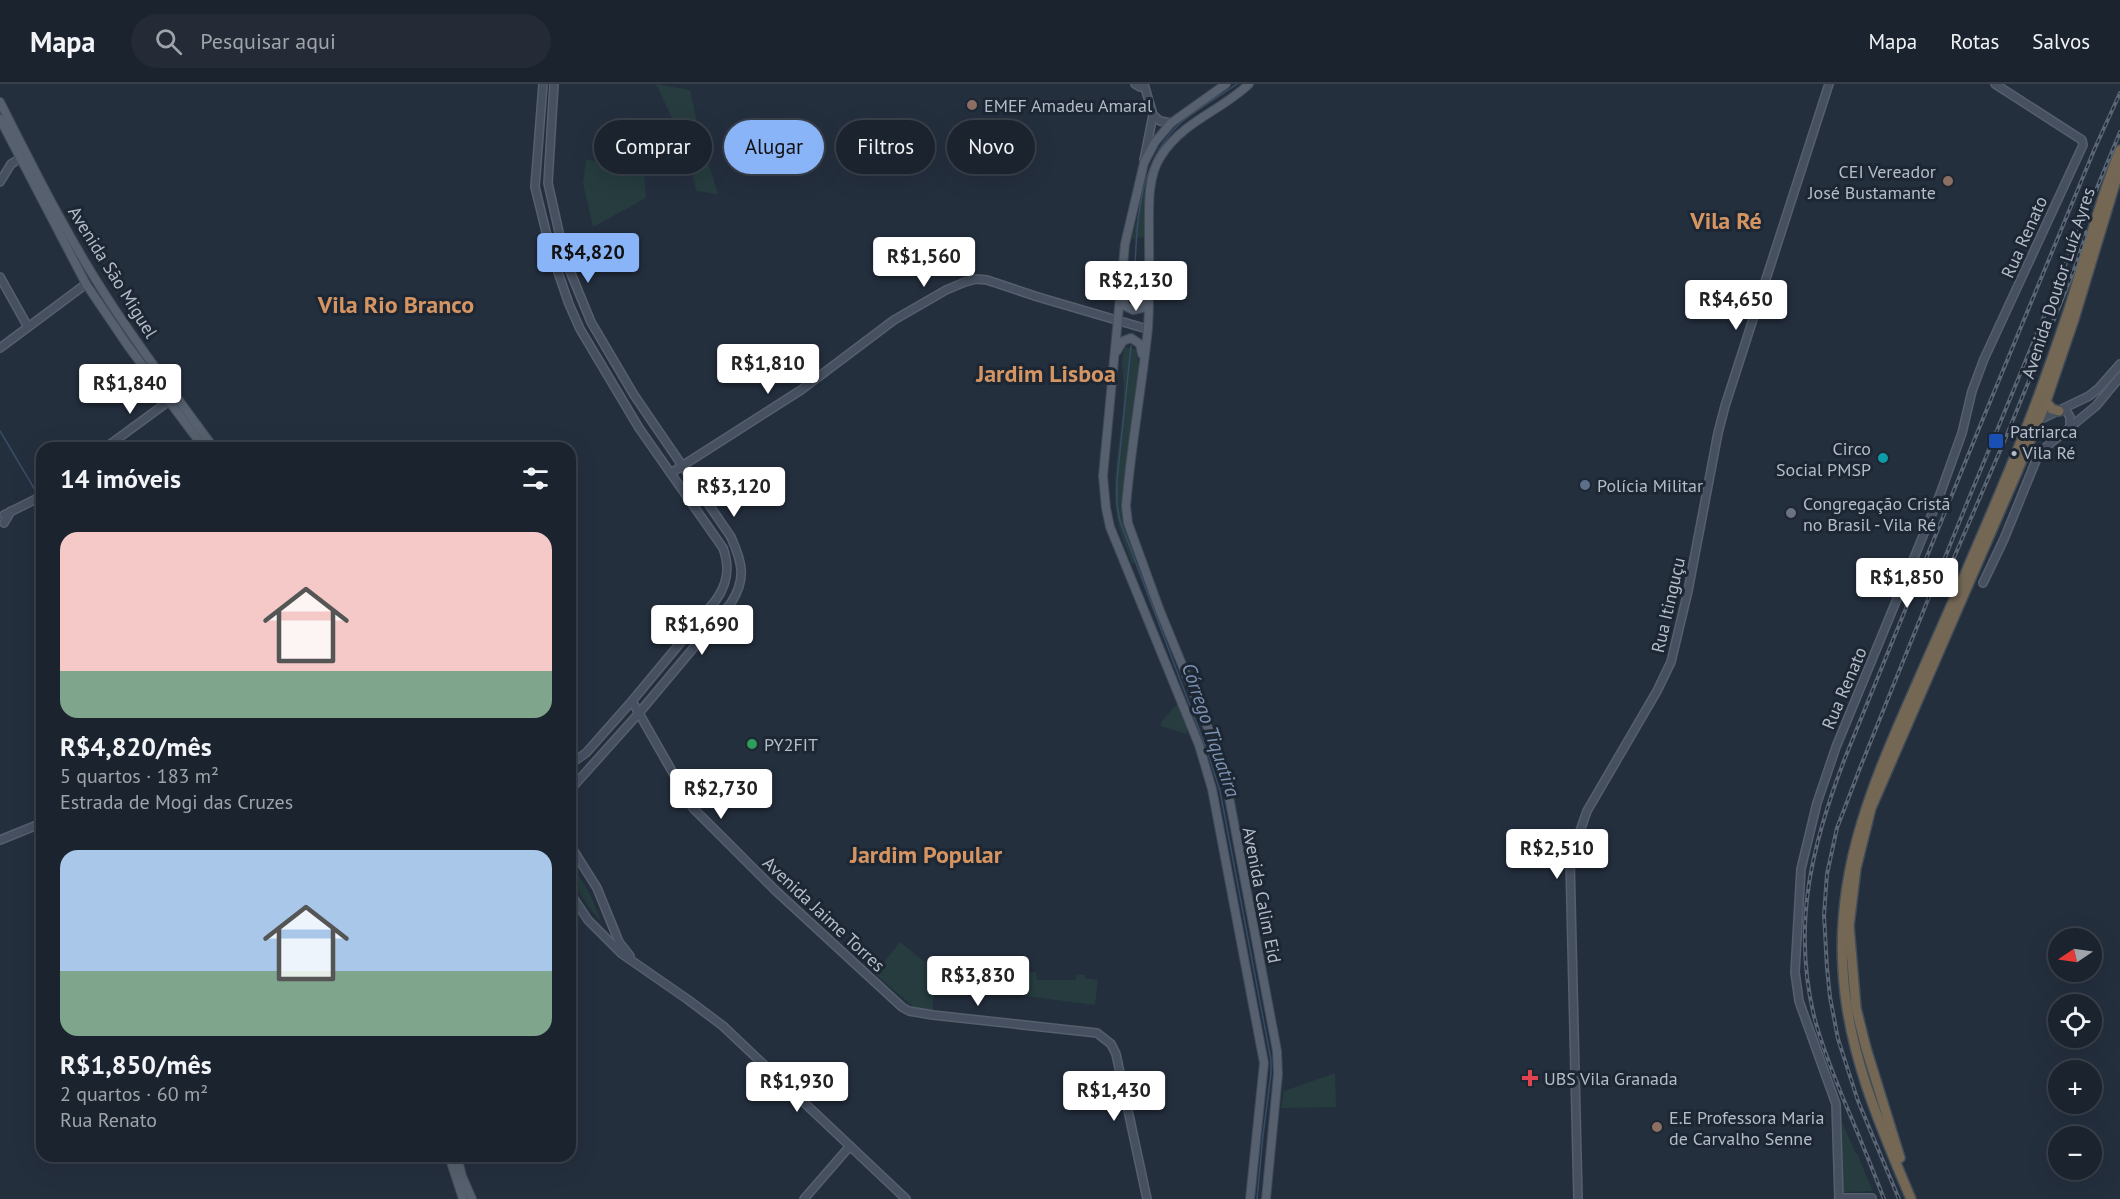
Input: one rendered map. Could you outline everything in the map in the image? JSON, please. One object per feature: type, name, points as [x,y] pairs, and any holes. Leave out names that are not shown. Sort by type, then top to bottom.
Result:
[{"type":"highway","name":"Avenida Doutor Luíz Ayres","points":[[1911,1199],[1876,1115],[1861,1066],[1845,991],[1842,953],[1848,876],[1859,827],[1869,796],[2028,426],[2069,308],[2104,190],[2120,150]]},
{"type":"highway","name":"Avenida Doutor Luíz Ayres","points":[[1917,1199],[1898,1152],[1856,1008],[1849,944],[1851,899],[1860,849],[1871,808],[2046,402],[2120,167]]},
{"type":"highway","points":[[2046,402],[2052,409],[2062,410]]},
{"type":"highway","points":[[1861,1066],[1869,1083],[1878,1088]]},
{"type":"main road","points":[[543,84],[535,187],[551,252],[580,329],[639,428],[723,548],[728,568],[727,580],[716,600],[633,701],[586,753],[576,760]]},
{"type":"main road","points":[[554,84],[548,183],[565,259],[591,322],[634,395],[732,537],[741,562],[741,584],[731,603],[639,713],[576,784]]},
{"type":"main road","name":"Avenida Calim Eid","points":[[1226,84],[1171,123],[1155,142],[1144,163],[1128,227],[1121,280],[1103,476],[1106,508],[1114,536],[1208,772],[1263,1052],[1267,1111],[1266,1199]]},
{"type":"main road","name":"Avenida Calim Eid","points":[[1249,84],[1239,94],[1190,124],[1176,136],[1160,158],[1152,181],[1149,207],[1148,329],[1127,496],[1127,514],[1160,611],[1213,740],[1227,786],[1277,1051],[1278,1074],[1267,1111],[1250,1199]]},
{"type":"main road","name":"Rua Itinguçu","points":[[1578,1199],[1570,860],[1587,811],[1657,691],[1671,662],[1688,591],[1725,406],[1829,84]]},
{"type":"main road","name":"Rua Renato","points":[[1839,1198],[1837,1109],[1799,1001],[1796,972],[1801,869],[1817,803],[1836,747],[1941,491],[1962,433],[1972,391],[1983,360],[2030,262],[2083,142],[1995,84]]},
{"type":"main road","points":[[1140,85],[1153,115],[1144,163]]},
{"type":"main road","name":"Avenida São Miguel","points":[[0,102],[86,284],[128,346],[200,442]]},
{"type":"main road","points":[[1153,115],[1160,121],[1171,123]]},
{"type":"main road","name":"Avenida São Miguel","points":[[0,119],[109,300],[210,442]]},
{"type":"main road","points":[[0,182],[11,164],[24,157]]},
{"type":"main road","points":[[0,277],[28,327]]},
{"type":"main road","points":[[671,473],[801,390],[894,320],[946,290],[965,282],[981,279],[1148,329]]},
{"type":"main road","points":[[1121,280],[1124,303],[1131,310],[1138,310],[1144,305],[1150,287]]},
{"type":"main road","points":[[0,348],[86,284],[93,282],[109,300]]},
{"type":"main road","points":[[1113,360],[1121,343],[1127,339],[1133,339],[1140,346],[1142,371]]},
{"type":"main road","points":[[2028,426],[2085,399],[2098,389],[2120,364]]},
{"type":"main road","points":[[1983,583],[2004,539],[2037,458],[2046,447],[2099,403],[2120,377]]},
{"type":"main road","points":[[2098,389],[2099,403]]},
{"type":"main road","points":[[113,442],[169,401]]},
{"type":"main road","points":[[2062,410],[2070,417],[2070,427]]},
{"type":"main road","points":[[2,515],[36,500]]},
{"type":"main road","points":[[2,515],[15,509]]},
{"type":"main road","name":"Avenida Jaime Torres","points":[[633,701],[693,808],[776,891],[902,1007],[933,1015],[1097,1033],[1111,1044],[1118,1060],[1146,1199]]},
{"type":"main road","points":[[0,840],[36,825]]},
{"type":"main road","points":[[576,854],[597,888],[619,942],[638,964]]},
{"type":"main road","points":[[576,901],[594,926],[622,954],[723,1026],[906,1199]]},
{"type":"main road","points":[[804,1199],[849,1146]]},
{"type":"main road","points":[[451,1162],[463,1199]]},
{"type":"main road","points":[[458,1162],[472,1199]]},
{"type":"main road","points":[[1839,1198],[1872,1198]]},
{"type":"green space","points":[[656,84],[690,90],[697,120],[673,120]]},
{"type":"green space","points":[[1158,154],[1145,237],[1132,239],[1148,173]]},
{"type":"green space","points":[[586,159],[594,161],[594,174],[644,174],[646,198],[593,227],[583,183]]},
{"type":"green space","points":[[692,174],[712,174],[718,194],[696,191]]},
{"type":"green space","points":[[1125,347],[1136,349],[1139,366],[1134,433],[1122,497],[1123,514],[1139,560],[1132,564],[1118,524],[1115,495],[1124,388],[1122,362]]},
{"type":"green space","points":[[1176,705],[1179,705],[1189,729],[1186,734],[1161,726],[1161,722]]},
{"type":"green space","points":[[576,871],[590,894],[602,923],[585,902],[576,886]]},
{"type":"green space","points":[[900,942],[943,977],[933,999],[933,1010],[916,1009],[875,974]]},
{"type":"green space","points":[[1027,972],[1036,972],[1037,980],[1076,980],[1077,974],[1098,980],[1095,1005],[1025,996]]},
{"type":"green space","points":[[982,973],[1006,975],[1006,981],[1015,982],[1014,996],[945,985],[951,975],[976,977]]},
{"type":"green space","points":[[1335,1073],[1336,1107],[1281,1108],[1284,1091]]},
{"type":"green space","points":[[1841,1120],[1858,1154],[1873,1191],[1843,1192]]},
{"type":"waterway","name":"Córrego Tiquatira","points":[[1133,304],[1140,206],[1145,182],[1154,159],[1167,138],[1184,120],[1237,84]]},
{"type":"waterway","name":"Córrego Tiquatira","points":[[1131,346],[1117,480],[1117,505],[1120,521],[1208,753],[1220,791],[1271,1060],[1257,1199]]},
{"type":"waterway","points":[[0,431],[36,492]]},
{"type":"railway","points":[[1884,1199],[1831,1068],[1814,1016],[1808,982],[1805,917],[1815,853],[1833,790],[1845,758],[1980,426],[2120,93]]},
{"type":"railway","points":[[1899,1199],[1858,1101],[1838,1039],[1827,968],[1824,915],[1827,874],[1837,828],[1860,768],[2120,132]]},
{"type":"railway","points":[[1940,590],[2006,437],[2074,270],[2086,232]]},
{"type":"place","name":"EMEF Amadeu Amaral","points":[[972,105]]},
{"type":"place","name":"CEI Vereador José Bustamante","points":[[1948,181]]},
{"type":"place","name":"Patriarca • Vila Ré","points":[[1996,441]]},
{"type":"place","name":"Circo Social PMSP","points":[[1883,458]]},
{"type":"place","name":"Polícia Militar","points":[[1585,485]]},
{"type":"place","name":"Congregação Cristã no Brasil - Vila Ré","points":[[1791,513]]},
{"type":"place","name":"PY2FIT","points":[[752,744]]},
{"type":"place","name":"UBS Vila Granada","points":[[1530,1078]]},
{"type":"place","name":"E.E Professora Maria de Carvalho Senne","points":[[1657,1127]]},
{"type":"district","name":"Vila Ré","points":[[1726,220]]},
{"type":"district","name":"Vila Rio Branco","points":[[396,304]]},
{"type":"district","name":"Jardim Lisboa","points":[[1046,373]]},
{"type":"district","name":"Jardim Popular","points":[[926,854]]}]
